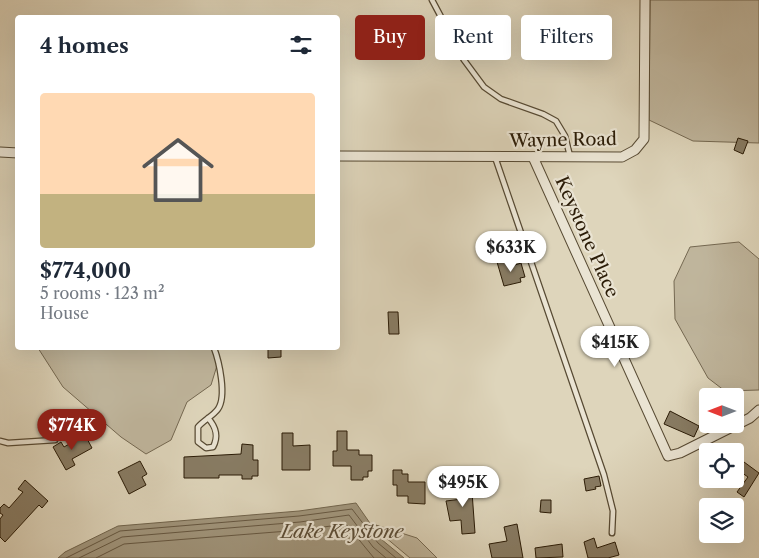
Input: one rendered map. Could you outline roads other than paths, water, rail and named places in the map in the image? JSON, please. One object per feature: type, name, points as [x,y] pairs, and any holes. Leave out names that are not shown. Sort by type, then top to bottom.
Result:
[{"type":"street","name":"Wayne Road","points":[[340,156],[622,157],[635,150],[644,138],[646,0]]},
{"type":"street","points":[[0,152],[15,152]]},
{"type":"street","name":"Keystone Place","points":[[533,158],[668,456],[689,449],[750,418],[759,410]]},
{"type":"lane","points":[[432,0],[464,60],[484,87],[501,99],[543,114],[556,121],[565,136],[570,157]]},
{"type":"lane","points":[[495,157],[604,475],[612,511],[612,533]]},
{"type":"lane","points":[[208,418],[214,424],[216,441],[213,447],[206,448],[198,442],[196,435],[198,427],[220,407],[222,397],[218,359],[215,350]]},
{"type":"lane","points":[[0,441],[8,443],[55,440]]},
{"type":"water","name":"Lake Keystone","points":[[356,503],[381,539],[404,558],[58,558],[65,552],[118,526],[299,511]]}]
